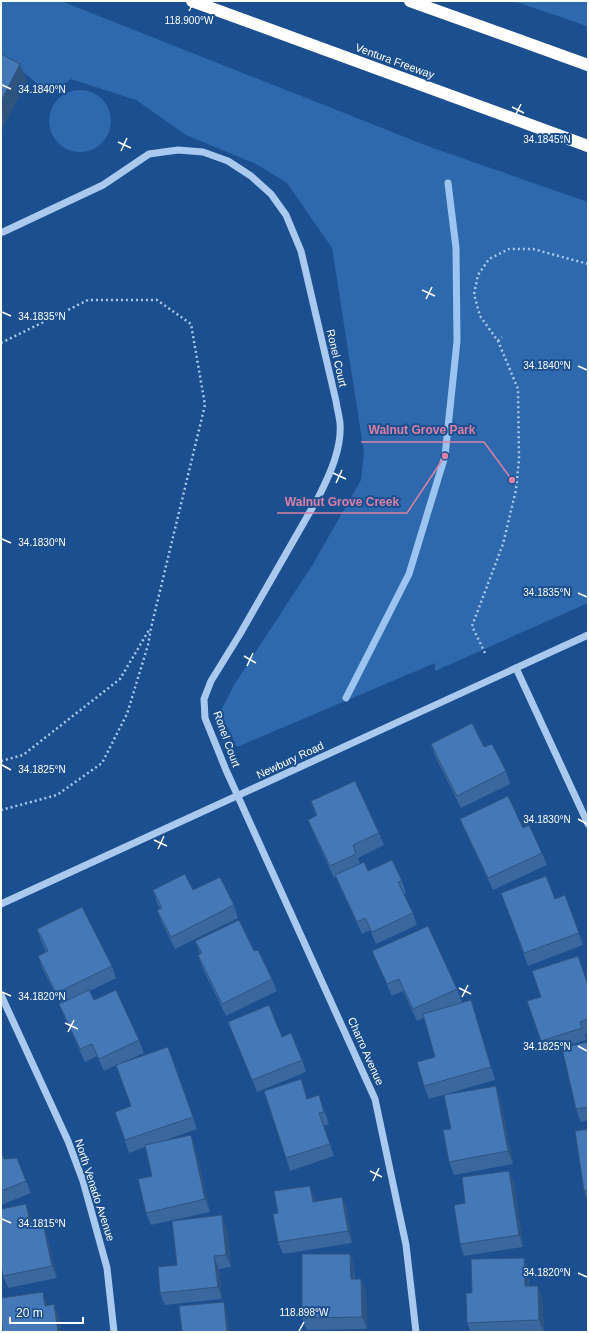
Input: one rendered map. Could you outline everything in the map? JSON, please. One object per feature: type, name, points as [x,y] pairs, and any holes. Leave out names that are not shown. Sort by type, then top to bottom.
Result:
[{"type":"highway","name":"Ventura Freeway","points":[[192,1],[588,146]]},
{"type":"highway","points":[[410,1],[588,65]]},
{"type":"street","name":"Ronel Court","points":[[3,232],[103,185],[149,154],[178,150],[203,152],[228,161],[251,176],[271,194],[286,215],[303,259],[340,424],[337,451],[330,474],[240,634],[211,681],[204,699],[205,718],[238,796]]},
{"type":"street","name":"Newbury Road","points":[[1,904],[588,635]]},
{"type":"street","points":[[516,668],[588,824]]},
{"type":"street","name":"Charro Avenue","points":[[238,796],[375,1099],[406,1245],[416,1332]]},
{"type":"street","name":"North Venado Avenue","points":[[1,995],[68,1141],[83,1181],[107,1268],[114,1332]]},
{"type":"path","points":[[485,653],[472,626],[503,544],[516,490],[519,459],[518,389],[498,341],[480,316],[474,294],[478,275],[489,259],[509,248],[533,249],[588,264]]},
{"type":"path","points":[[1,343],[88,300],[157,300],[191,324],[204,405],[148,645],[127,714],[102,763],[57,795],[1,810]]},
{"type":"path","points":[[498,341],[502,337]]},
{"type":"path","points":[[1,762],[23,755],[120,679],[151,628]]},
{"type":"shaded area","points":[[1,1],[61,1],[430,147],[588,202],[588,603],[435,671],[435,663],[237,747],[220,712],[234,685],[313,564],[361,480],[364,452],[332,248],[287,183],[256,164],[186,135],[136,100],[71,79],[51,95],[23,72],[1,57]]},
{"type":"shaded area","points":[[514,1],[588,1],[588,27],[578,23]]},
{"type":"shaded area","points":[[74,90],[86,90],[102,99],[109,109],[111,121],[109,133],[102,143],[86,152],[74,152],[63,147],[54,138],[49,127],[49,115],[54,104],[63,95]]},
{"type":"building","points":[[1,54],[20,64],[1,101]]},
{"type":"building","points":[[472,723],[484,747],[492,744],[506,771],[457,796],[431,744]]},
{"type":"building","points":[[355,781],[379,833],[353,845],[356,854],[330,866],[308,820],[317,815],[311,801]]},
{"type":"building","points":[[508,796],[523,828],[529,825],[542,853],[488,878],[460,819]]},
{"type":"building","points":[[392,860],[402,881],[398,882],[413,913],[372,932],[365,918],[357,922],[335,875],[364,862],[368,871]]},
{"type":"building","points":[[185,874],[193,890],[220,877],[234,905],[171,937],[157,910],[162,908],[153,890]]},
{"type":"building","points":[[546,876],[555,899],[565,895],[579,933],[524,953],[501,893]]},
{"type":"building","points":[[82,907],[112,966],[56,993],[38,956],[48,951],[37,929]]},
{"type":"building","points":[[239,920],[254,951],[258,950],[272,979],[222,1004],[198,955],[202,953],[195,941]]},
{"type":"building","points":[[428,926],[457,989],[413,1009],[399,979],[387,984],[372,951]]},
{"type":"building","points":[[578,956],[588,982],[588,1019],[580,1022],[582,1028],[541,1041],[527,1001],[541,997],[532,971]]},
{"type":"building","points":[[89,990],[94,1000],[116,990],[139,1040],[99,1059],[92,1044],[80,1049],[59,1004]]},
{"type":"building","points":[[471,1000],[491,1067],[424,1086],[417,1062],[435,1057],[423,1014]]},
{"type":"building","points":[[269,1005],[282,1037],[291,1033],[302,1060],[252,1080],[228,1022]]},
{"type":"building","points":[[588,1042],[588,1107],[576,1109],[562,1048]]},
{"type":"building","points":[[168,1047],[193,1117],[125,1140],[115,1112],[131,1106],[116,1065]]},
{"type":"building","points":[[301,1079],[307,1099],[319,1095],[324,1112],[319,1113],[330,1144],[286,1158],[264,1091]]},
{"type":"building","points":[[496,1086],[508,1151],[449,1162],[443,1130],[451,1129],[444,1095]]},
{"type":"building","points":[[588,1129],[588,1190],[584,1191],[575,1131]]},
{"type":"building","points":[[191,1135],[205,1199],[146,1213],[138,1179],[152,1176],[145,1145]]},
{"type":"building","points":[[1,1151],[4,1159],[17,1158],[26,1181],[1,1191]]},
{"type":"building","points":[[509,1171],[519,1235],[460,1244],[454,1205],[465,1203],[462,1177]]},
{"type":"building","points":[[310,1186],[313,1202],[342,1197],[348,1231],[278,1242],[273,1214],[278,1213],[274,1191]]},
{"type":"building","points":[[26,1204],[30,1222],[42,1219],[52,1266],[3,1276],[1,1266],[1,1209]]},
{"type":"building","points":[[222,1215],[226,1255],[214,1256],[218,1287],[160,1293],[158,1267],[177,1265],[172,1221]]},
{"type":"building","points":[[302,1254],[350,1254],[351,1279],[361,1279],[362,1317],[302,1318]]},
{"type":"building","points":[[524,1258],[525,1286],[538,1286],[539,1320],[467,1323],[466,1293],[472,1293],[471,1259]]},
{"type":"building","points":[[43,1292],[45,1306],[54,1304],[58,1332],[3,1332],[1,1320],[1,1298]]},
{"type":"building","points":[[224,1302],[227,1332],[182,1332],[179,1306]]},
{"type":"waterway","points":[[346,698],[409,574],[445,456],[457,341],[456,248],[448,183]]},
{"type":"place","name":"Walnut Grove Creek","points":[[445,456]]},
{"type":"place","name":"Walnut Grove Park","points":[[512,480]]}]
